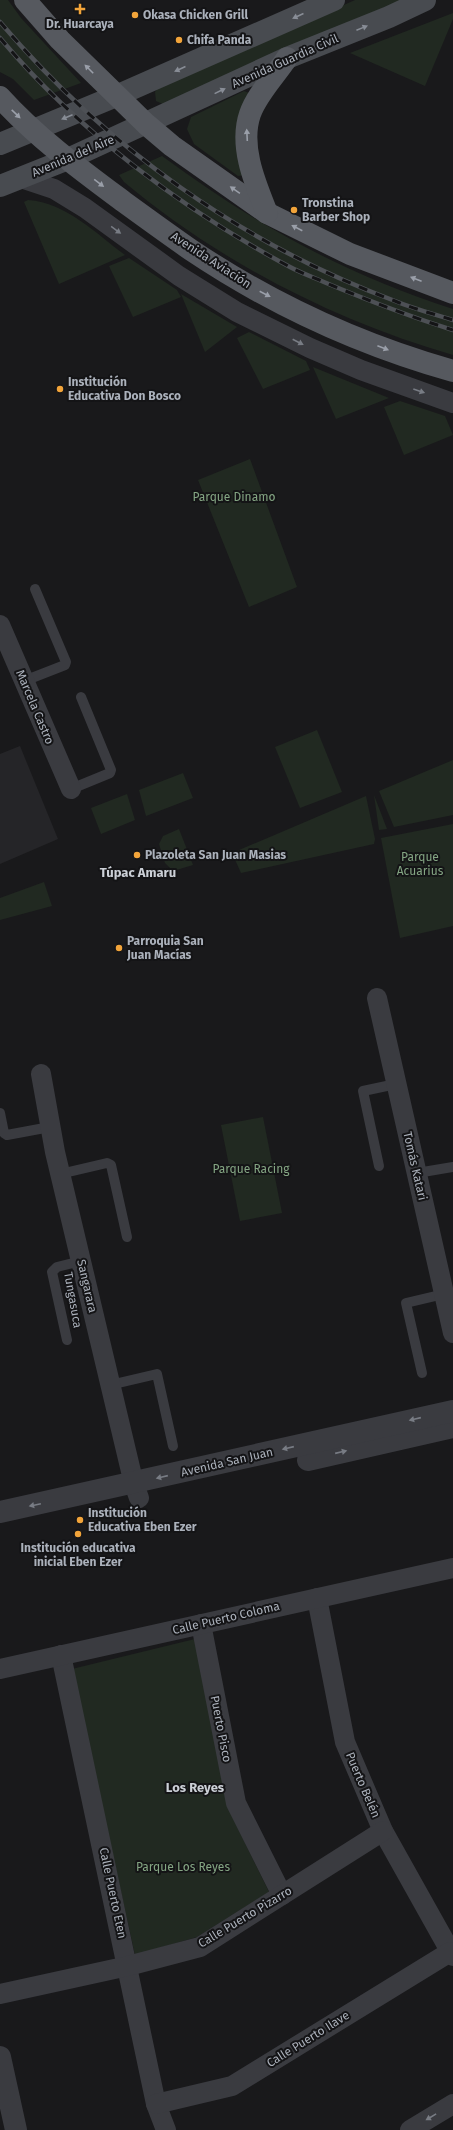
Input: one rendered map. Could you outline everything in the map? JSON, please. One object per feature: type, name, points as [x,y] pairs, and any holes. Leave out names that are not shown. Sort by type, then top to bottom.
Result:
[{"type":"main road","points":[[25,0],[60,40],[146,124],[172,146],[267,213],[350,254],[453,292]]},
{"type":"main road","points":[[0,144],[116,96],[334,0]]},
{"type":"main road","name":"Avenida Guardia Civil","points":[[146,124],[287,58],[389,17],[425,0]]},
{"type":"main road","points":[[267,213],[248,164],[247,128],[250,114],[258,98],[287,58]]},
{"type":"main road","name":"Avenida Aviación","points":[[0,97],[34,131],[68,159],[191,250],[256,289],[328,326],[385,348],[453,371]]},
{"type":"main road","name":"Avenida del Aire","points":[[0,186],[68,159],[146,124]]},
{"type":"street","points":[[21,178],[54,189],[85,208],[180,276],[237,312],[310,348],[361,370],[453,403]]},
{"type":"street","name":"Marcela Castro","points":[[0,625],[71,789]]},
{"type":"street","name":"Tomás Katari","points":[[377,998],[453,1333]]},
{"type":"street","name":"Sangarara","points":[[41,1074],[60,1174],[136,1491]]},
{"type":"street","name":"Avenida San Juan","points":[[0,1528],[136,1491],[453,1411]]},
{"type":"street","name":"Avenida San Juan","points":[[0,1512],[136,1491],[453,1427]]},
{"type":"street","name":"Calle Puerto Coloma","points":[[0,1669],[453,1568]]},
{"type":"street","name":"Puerto Belén","points":[[317,1598],[345,1742],[383,1831],[451,1954]]},
{"type":"street","name":"Puerto Pisco","points":[[201,1624],[236,1803],[282,1895]]},
{"type":"street","name":"Calle Puerto Eten","points":[[61,1655],[156,2104],[166,2130]]},
{"type":"street","name":"Calle Puerto Pizarro","points":[[0,1994],[128,1966],[200,1947],[383,1831]]},
{"type":"street","name":"Calle Puerto Ilave","points":[[156,2104],[232,2086],[451,1954]]},
{"type":"street","points":[[0,2057],[16,2130]]},
{"type":"street","points":[[410,2130],[453,2104]]},
{"type":"lane","points":[[24,681],[65,665],[66,662],[35,589]]},
{"type":"lane","points":[[71,789],[110,773],[111,770],[81,697]]},
{"type":"lane","points":[[379,1166],[364,1092],[396,1084]]},
{"type":"lane","points":[[0,1113],[4,1133],[7,1135],[50,1127]]},
{"type":"lane","points":[[60,1174],[107,1163],[111,1165],[127,1237]]},
{"type":"lane","points":[[417,1173],[453,1166]]},
{"type":"lane","name":"Tungasuca","points":[[67,1340],[52,1272],[57,1267],[81,1261]]},
{"type":"lane","points":[[422,1373],[406,1302],[444,1294]]},
{"type":"lane","points":[[110,1385],[157,1374],[173,1446]]},
{"type":"shaded area","points":[[20,746],[58,839],[0,864],[0,754]]},
{"type":"green space","points":[[0,0],[8,0],[21,18],[81,83],[34,100],[13,79],[0,72]]},
{"type":"green space","points":[[355,0],[403,0],[165,105],[156,101],[155,92],[157,89]]},
{"type":"green space","points":[[453,13],[453,19],[425,86],[350,53]]},
{"type":"green space","points":[[244,91],[249,93],[245,175],[238,176],[194,144],[187,129],[191,117]]},
{"type":"green space","points":[[162,156],[232,204],[301,245],[374,280],[453,309],[453,355],[408,341],[321,306],[239,263],[199,238],[161,211],[124,182],[119,175]]},
{"type":"green space","points":[[28,200],[42,202],[68,213],[80,220],[125,255],[59,284],[24,202]]},
{"type":"green space","points":[[129,258],[177,290],[181,297],[133,317],[109,266]]},
{"type":"green space","points":[[181,294],[237,327],[205,352]]},
{"type":"green space","points":[[249,332],[306,361],[310,370],[263,389],[237,338]]},
{"type":"green space","points":[[313,367],[389,398],[336,419]]},
{"type":"green space","points":[[400,401],[445,416],[453,435],[404,455],[384,407]]},
{"type":"green space","name":"Parque Dinamo","points":[[250,459],[297,587],[249,607],[198,480]]},
{"type":"green space","points":[[317,730],[342,792],[300,808],[275,747]]},
{"type":"green space","points":[[453,760],[453,815],[394,827],[379,791]]},
{"type":"green space","points":[[183,773],[193,798],[146,816],[139,790]]},
{"type":"green space","points":[[127,794],[135,820],[101,834],[91,808]]},
{"type":"green space","points":[[374,795],[387,829],[379,830]]},
{"type":"green space","points":[[366,796],[375,839],[374,844],[241,873],[232,853]]},
{"type":"green space","name":"Parque Acuarius","points":[[453,824],[453,926],[400,938],[381,838]]},
{"type":"green space","points":[[179,829],[193,865],[173,871],[165,863],[159,844],[163,836]]},
{"type":"green space","points":[[44,882],[52,906],[0,920],[0,898]]},
{"type":"green space","name":"Parque Racing","points":[[263,1117],[282,1213],[240,1221],[221,1125]]},
{"type":"green space","name":"Parque Los Reyes","points":[[195,1639],[228,1808],[269,1892],[197,1937],[135,1955],[72,1669]]},
{"type":"railway","points":[[0,22],[41,68],[85,110],[131,150],[180,187],[231,221],[284,251],[338,278],[402,304],[453,320]]},
{"type":"railway","points":[[0,38],[30,72],[63,105],[98,136],[134,166],[211,220],[250,245],[300,272],[377,303],[453,330]]},
{"type":"place","name":"Dr. Huarcaya","points":[[80,9]]},
{"type":"place","name":"Okasa Chicken Grill","points":[[135,15]]},
{"type":"place","name":"Chifa Panda","points":[[179,40]]},
{"type":"place","name":"Tronstina Barber Shop","points":[[294,210]]},
{"type":"place","name":"Institución Educativa Don Bosco","points":[[60,389]]},
{"type":"place","name":"Plazoleta San Juan Masias","points":[[137,855]]},
{"type":"place","name":"Parroquia San Juan Macías","points":[[119,948]]},
{"type":"place","name":"Institución Educativa Eben Ezer","points":[[80,1520]]},
{"type":"place","name":"Institución educativa inicial Eben Ezer","points":[[78,1534]]},
{"type":"district","name":"Túpac Amaru","points":[[138,872]]},
{"type":"district","name":"Los Reyes","points":[[195,1787]]}]
